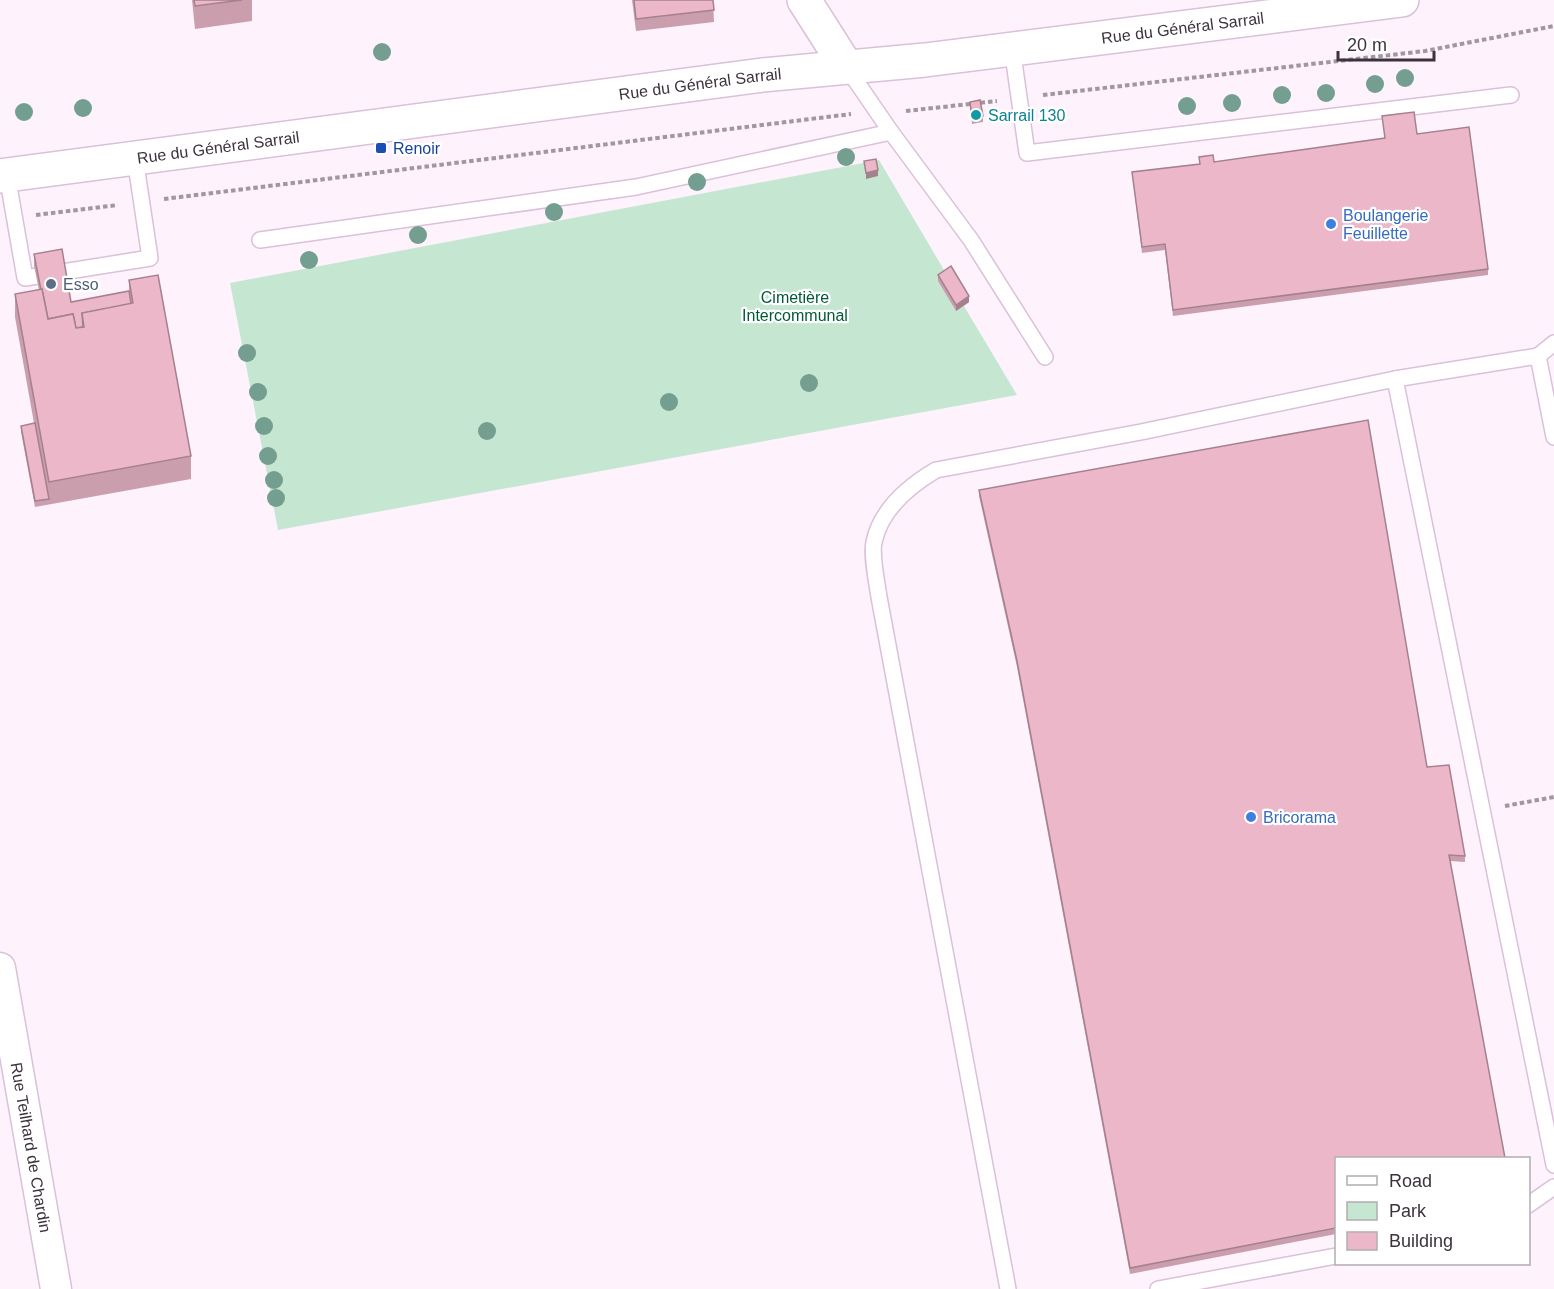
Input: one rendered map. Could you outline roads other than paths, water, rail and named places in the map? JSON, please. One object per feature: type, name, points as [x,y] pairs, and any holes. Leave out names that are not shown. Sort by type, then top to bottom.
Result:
[{"type":"main road","points":[[804,0],[846,66]]},
{"type":"main road","name":"Rue du Général Sarrail","points":[[3,176],[846,66],[1402,0]]},
{"type":"street","name":"Rue Teilhard de Chardin","points":[[0,968],[11,1087],[56,1289]]},
{"type":"lane","points":[[1012,48],[1027,153],[1511,95]]},
{"type":"lane","points":[[846,66],[891,132],[971,240],[1045,357]]},
{"type":"lane","points":[[260,240],[636,187],[891,132]]},
{"type":"lane","points":[[3,176],[15,218],[25,278],[150,258],[135,158]]},
{"type":"lane","points":[[1008,1289],[881,609],[873,543],[889,510],[909,486],[936,470],[1142,432],[1395,379],[1538,356],[1554,343]]},
{"type":"lane","points":[[1538,356],[1554,437]]},
{"type":"lane","points":[[1395,379],[1554,1165]]},
{"type":"lane","points":[[1530,1204],[1554,1187]]},
{"type":"lane","points":[[1158,1289],[1335,1256]]},
{"type":"place","name":"Sarrail 130","points":[[976,115]]},
{"type":"place","name":"Renoir","points":[[381,148]]},
{"type":"place","name":"Boulangerie Feuillette","points":[[1331,224]]},
{"type":"place","name":"Esso","points":[[51,284]]},
{"type":"place","name":"Bricorama","points":[[1251,817]]},
{"type":"park label","name":"Cimetière Intercommunal","points":[[795,306]]}]
